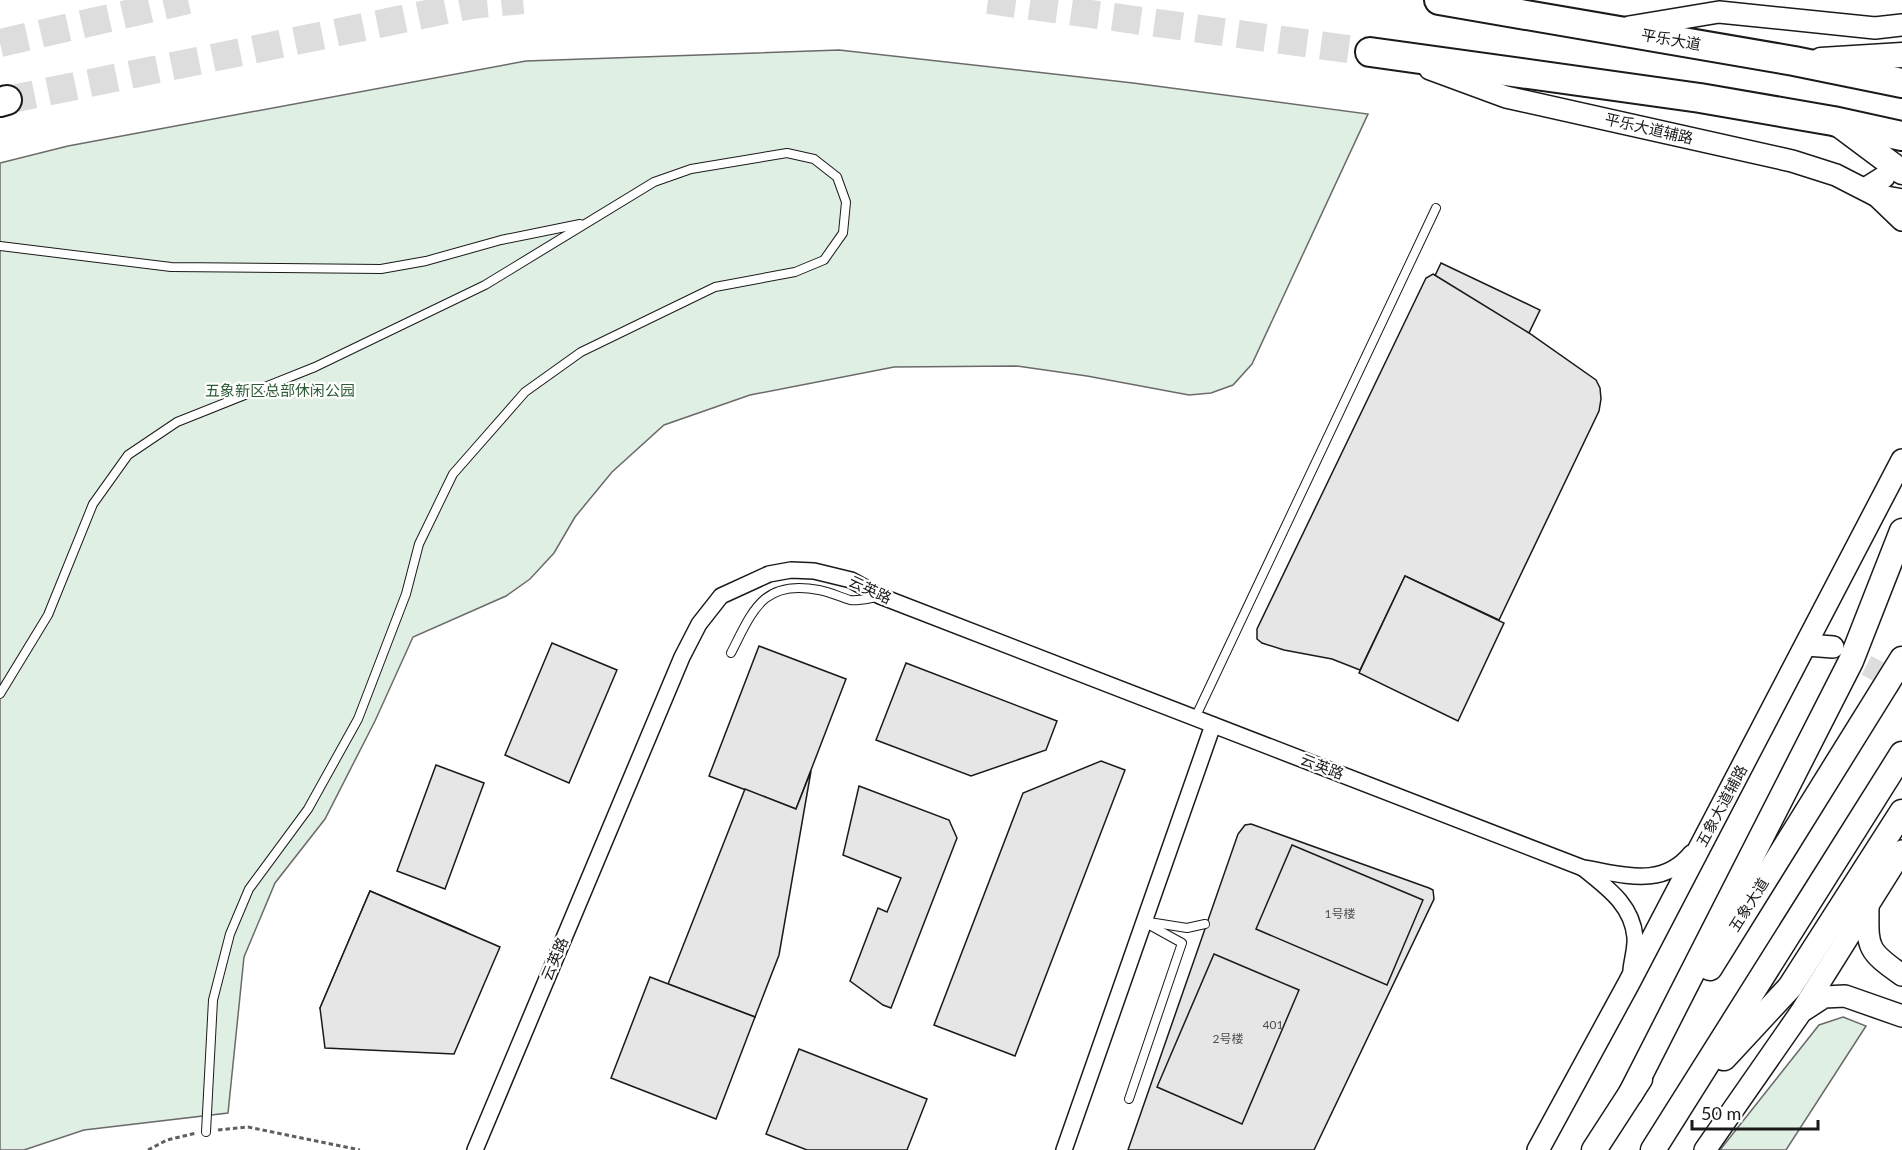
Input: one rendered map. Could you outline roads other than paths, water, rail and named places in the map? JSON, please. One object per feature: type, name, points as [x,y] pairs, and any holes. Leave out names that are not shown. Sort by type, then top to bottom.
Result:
[{"type":"highway","name":"平乐大道","points":[[1439,0],[1794,61],[1902,83]]},
{"type":"highway","points":[[1383,54],[1700,98],[1833,121],[1902,136]]},
{"type":"main road","points":[[1794,61],[1902,55]]},
{"type":"main road","points":[[1833,121],[1881,183]]},
{"type":"main road","points":[[1631,1093],[1902,531]]},
{"type":"main road","points":[[1842,654],[1902,575]]},
{"type":"main road","name":"五象大道","points":[[1594,1150],[1828,781],[1902,659]]},
{"type":"main road","points":[[1653,1150],[1902,754]]},
{"type":"main road","points":[[1684,1102],[1790,987],[1902,812]]},
{"type":"street","points":[[1614,30],[1719,12],[1875,28],[1901,26]]},
{"type":"street","name":"平乐大道辅路","points":[[1383,54],[1506,97],[1792,161],[1836,175],[1881,183],[1902,200]]},
{"type":"street","points":[[1881,183],[1902,220]]},
{"type":"street","name":"五象大道辅路","points":[[1538,1150],[1629,983],[1902,460]]},
{"type":"street","name":"云英路","points":[[475,1150],[682,657],[699,624],[721,596],[769,574],[791,570],[814,572],[851,580],[879,596],[1583,868]]},
{"type":"street","points":[[1807,645],[1842,654]]},
{"type":"street","points":[[1064,1150],[1213,725]]},
{"type":"street","points":[[1583,868],[1643,878],[1664,874],[1682,864],[1708,832]]},
{"type":"street","points":[[1705,1150],[1801,1012],[1902,851]]},
{"type":"street","points":[[1583,868],[1617,896],[1630,916],[1636,939],[1629,983]]},
{"type":"street","points":[[1868,902],[1868,942],[1880,960],[1902,975]]},
{"type":"street","points":[[1801,1012],[1824,997],[1845,996],[1902,1016]]},
{"type":"lane","points":[[0,694],[48,615],[93,504],[128,455],[177,422],[315,367],[485,285],[654,182],[691,169],[787,153],[814,159],[837,177],[846,202],[843,233],[824,260],[795,272],[715,287],[580,352],[525,392],[453,474],[420,544],[406,594],[358,718],[308,809],[249,889],[230,934],[213,1000],[206,1132]]},
{"type":"lane","points":[[1195,718],[1436,208]]},
{"type":"lane","points":[[0,246],[171,267],[381,269],[426,261],[501,240],[585,223]]},
{"type":"lane","points":[[731,653],[746,623],[763,599],[780,589],[819,590],[853,600],[879,596]]},
{"type":"lane","points":[[1144,922],[1188,928],[1205,924]]},
{"type":"lane","points":[[1129,1099],[1182,943],[1144,922]]},
{"type":"tunnel","points":[[0,43],[188,0]]},
{"type":"tunnel","points":[[7,100],[471,5],[523,0]]},
{"type":"tunnel","points":[[988,0],[1370,52]]},
{"type":"tunnel","points":[[1839,651],[1902,684]]},
{"type":"park label","name":"五象新区总部休闲公园","points":[[280,391]]}]
